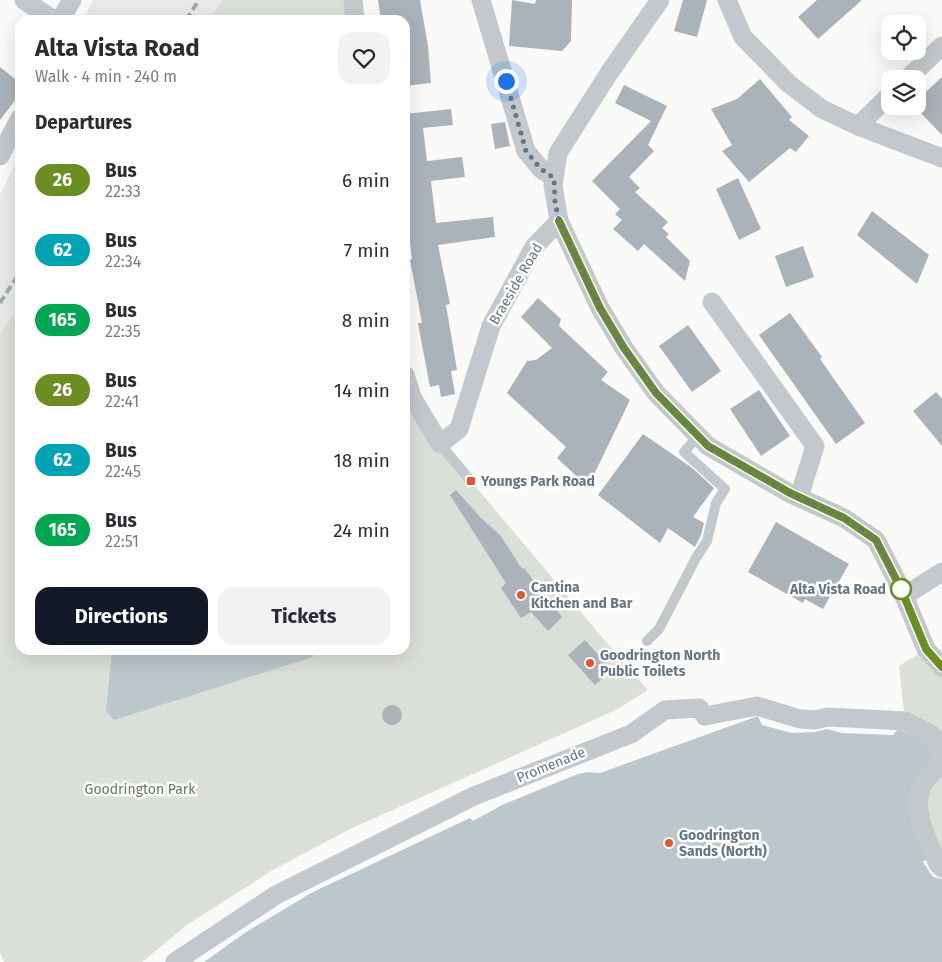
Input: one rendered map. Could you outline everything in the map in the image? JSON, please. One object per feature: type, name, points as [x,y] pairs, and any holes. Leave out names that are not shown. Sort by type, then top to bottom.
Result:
[{"type":"street","points":[[24,0],[46,15]]},
{"type":"street","points":[[63,15],[72,0]]},
{"type":"street","points":[[353,0],[355,15]]},
{"type":"street","points":[[480,0],[526,151],[541,169],[554,178]]},
{"type":"street","points":[[660,0],[575,124],[558,153],[554,178],[555,202],[559,221],[600,308],[624,348],[656,393],[708,446],[798,497],[844,518],[876,540],[904,596],[926,649],[942,667]]},
{"type":"street","points":[[727,0],[743,38],[789,84],[822,109],[858,126],[942,158]]},
{"type":"street","points":[[917,70],[942,46]]},
{"type":"street","points":[[858,126],[881,104]]},
{"type":"street","points":[[0,156],[15,128]]},
{"type":"street","name":"Braeside Road","points":[[440,444],[459,429],[491,326],[534,247],[559,221]]},
{"type":"street","points":[[712,302],[815,446],[798,497]]},
{"type":"street","points":[[410,391],[440,444]]},
{"type":"street","points":[[904,596],[942,572]]},
{"type":"street","name":"Promenade","points":[[175,962],[276,894],[474,796],[631,734],[665,710],[699,708],[705,716],[757,706],[800,719],[815,720],[828,717],[905,721],[932,735],[942,751]]},
{"type":"street","points":[[942,758],[940,765],[927,778],[921,788],[919,808],[923,830],[938,864],[942,868]]},
{"type":"lane","points":[[647,641],[659,629],[696,558],[707,541],[716,503],[724,489],[684,452],[698,436]]},
{"type":"lane","points":[[440,444],[471,481]]},
{"type":"shaded area","points":[[93,0],[223,0],[212,15],[86,15]]},
{"type":"shaded area","points":[[15,164],[15,312],[0,334],[0,195]]},
{"type":"shaded area","points":[[112,655],[314,655],[313,657],[114,720],[106,711]]},
{"type":"shaded area","name":"Goodrington Sands (North)","points":[[758,716],[762,725],[791,733],[814,732],[827,729],[842,733],[893,735],[898,729],[928,742],[937,757],[920,781],[929,858],[923,862],[933,877],[942,879],[942,962],[204,962],[246,932],[313,892],[470,818],[473,821],[504,804],[578,774],[588,772],[600,773]]},
{"type":"green space","points":[[223,0],[353,0],[354,15],[212,15]]},
{"type":"green space","name":"Goodrington Park","points":[[15,312],[15,655],[410,655],[410,385],[440,444],[648,690],[616,710],[350,829],[271,871],[187,925],[142,962],[4,962],[0,952],[0,334]]},
{"type":"green space","points":[[926,649],[942,667],[942,751],[905,721],[899,666]]},
{"type":"green space","points":[[942,758],[942,868],[921,788]]},
{"type":"building","points":[[378,0],[420,0],[428,46],[431,83],[410,85],[410,15],[380,15]]},
{"type":"building","points":[[512,0],[535,4],[536,0],[572,0],[571,41],[562,51],[509,46]]},
{"type":"building","points":[[683,0],[707,0],[697,37],[674,31]]},
{"type":"building","points":[[817,0],[862,0],[818,39],[798,17]]},
{"type":"building","points":[[0,67],[15,79],[15,100],[0,120]]},
{"type":"building","points":[[942,77],[942,135],[923,115],[926,115],[926,92]]},
{"type":"building","points":[[760,79],[792,117],[789,120],[809,136],[796,152],[790,148],[749,182],[722,151],[732,145],[711,109],[737,99]]},
{"type":"building","points":[[624,85],[667,106],[648,145],[654,151],[629,177],[640,188],[635,192],[668,222],[662,228],[669,234],[666,237],[690,261],[685,281],[644,244],[638,251],[613,229],[622,220],[615,214],[620,209],[592,181],[651,121],[615,103]]},
{"type":"building","points":[[451,109],[453,125],[423,128],[427,161],[462,157],[465,177],[431,181],[436,223],[493,217],[495,237],[438,245],[450,304],[446,305],[457,370],[451,371],[455,394],[441,397],[439,385],[430,387],[418,323],[422,323],[410,260],[412,259],[410,242],[410,113]]},
{"type":"building","points":[[505,122],[510,146],[495,149],[491,124]]},
{"type":"building","points":[[738,178],[761,229],[739,240],[716,189]]},
{"type":"building","points":[[872,211],[929,255],[917,284],[857,235]]},
{"type":"building","points":[[803,246],[814,277],[786,287],[775,256]]},
{"type":"building","points":[[538,298],[561,319],[559,326],[608,372],[601,380],[630,400],[588,487],[557,458],[566,447],[507,393],[527,361],[536,360],[552,348],[521,317]]},
{"type":"building","points":[[790,313],[822,357],[820,359],[865,423],[836,444],[759,335]]},
{"type":"building","points":[[688,325],[721,371],[692,392],[659,346]]},
{"type":"building","points":[[759,390],[790,436],[761,456],[730,409]]},
{"type":"building","points":[[936,392],[942,399],[942,446],[913,411]]},
{"type":"building","points":[[643,434],[691,467],[714,488],[693,517],[704,523],[695,547],[668,528],[660,543],[598,495]]},
{"type":"building","points":[[456,490],[481,518],[500,535],[522,569],[524,568],[562,617],[548,631],[531,612],[521,618],[501,588],[506,583],[450,495]]},
{"type":"building","points":[[776,522],[849,564],[823,609],[805,599],[803,603],[748,572]]},
{"type":"building","name":"Goodrington North Public Toilets","points":[[585,640],[612,670],[595,685],[568,655]]},
{"type":"building","points":[[392,705],[399,708],[402,715],[399,722],[392,725],[385,722],[382,715],[385,708]]},
{"type":"railway","points":[[189,15],[199,0]]},
{"type":"railway","points":[[0,303],[15,280]]},
{"type":"bus line","name":"26","points":[[559,221],[600,308],[624,348],[656,393],[708,446],[790,493],[844,518],[876,540],[901,589],[926,649],[937,664],[942,667]]},
{"type":"place","name":"Youngs Park Road","points":[[471,481]]},
{"type":"place","name":"Alta Vista Road","points":[[901,589]]},
{"type":"place","name":"Cantina Kitchen and Bar","points":[[521,595]]},
{"type":"place","name":"Goodrington North Public Toilets","points":[[590,663]]},
{"type":"place","name":"Goodrington Sands (North)","points":[[669,843]]},
{"type":"route","points":[[506,81],[526,151],[541,169],[554,178],[553,185],[559,221],[600,308],[624,348],[656,393],[708,446],[790,493],[844,518],[876,540],[901,589]]}]
